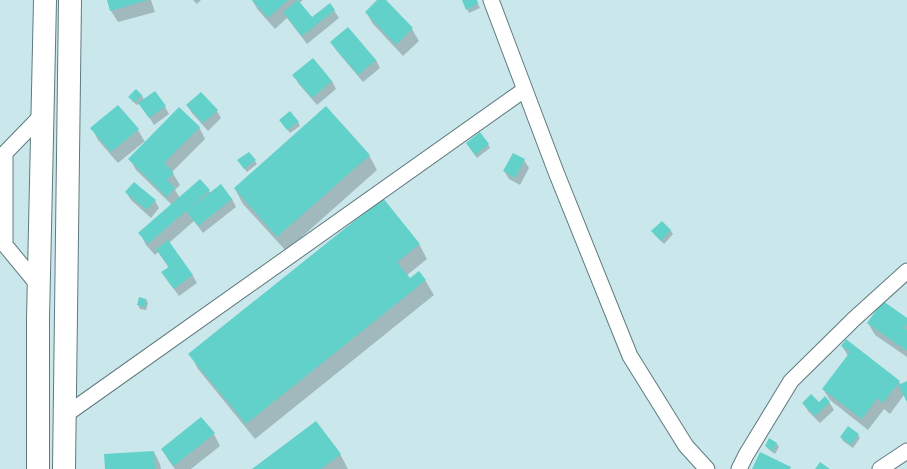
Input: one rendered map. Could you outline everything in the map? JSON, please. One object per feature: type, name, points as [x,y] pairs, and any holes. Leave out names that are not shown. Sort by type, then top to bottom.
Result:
[{"type":"highway","points":[[38,469],[38,285],[45,0]]},
{"type":"highway","points":[[64,469],[70,0]]},
{"type":"street","points":[[491,0],[556,172],[630,356],[686,446],[707,469]]},
{"type":"street","points":[[64,416],[524,90]]},
{"type":"street","points":[[38,285],[5,245],[4,153],[42,115]]},
{"type":"street","points":[[739,469],[791,381],[854,319],[907,270]]},
{"type":"street","points":[[880,469],[907,451]]},
{"type":"building","points":[[107,0],[148,0],[110,11]]},
{"type":"building","points":[[252,0],[288,0],[268,18]]},
{"type":"building","points":[[298,0],[312,17],[330,3],[335,10],[302,36],[283,12]]},
{"type":"building","points":[[377,0],[386,0],[413,28],[396,45],[365,12]]},
{"type":"building","points":[[462,0],[477,0],[478,4],[466,10]]},
{"type":"building","points":[[348,27],[376,60],[358,75],[330,42]]},
{"type":"building","points":[[313,58],[332,81],[312,98],[292,75]]},
{"type":"building","points":[[136,89],[142,95],[135,102],[128,97]]},
{"type":"building","points":[[155,91],[166,106],[149,118],[138,103]]},
{"type":"building","points":[[201,92],[218,110],[203,123],[186,105]]},
{"type":"building","points":[[118,105],[139,129],[111,152],[90,128]]},
{"type":"building","points":[[326,106],[370,155],[277,237],[234,188]]},
{"type":"building","points":[[179,107],[200,127],[164,163],[174,173],[167,180],[175,188],[167,197],[128,159]]},
{"type":"building","points":[[290,111],[299,122],[287,130],[279,120]]},
{"type":"building","points":[[480,132],[489,144],[475,155],[466,143]]},
{"type":"building","points":[[249,152],[256,160],[244,169],[237,160]]},
{"type":"building","points":[[513,153],[525,159],[515,178],[503,171]]},
{"type":"building","points":[[200,179],[210,190],[148,244],[138,233]]},
{"type":"building","points":[[134,182],[156,200],[147,210],[125,192]]},
{"type":"building","points":[[221,184],[232,199],[198,226],[186,211]]},
{"type":"building","points":[[383,198],[420,244],[397,262],[410,278],[419,271],[426,280],[246,424],[188,354]]},
{"type":"building","points":[[662,221],[671,230],[661,241],[651,231]]},
{"type":"building","points":[[168,240],[193,275],[174,289],[161,272],[169,267],[156,249]]},
{"type":"building","points":[[139,297],[146,299],[145,307],[137,305]]},
{"type":"building","points":[[883,301],[907,318],[907,324],[904,328],[907,330],[907,351],[867,323]]},
{"type":"building","points":[[846,339],[900,381],[883,403],[877,398],[862,419],[822,389],[850,352],[841,346]]},
{"type":"building","points":[[907,381],[907,402],[898,385]]},
{"type":"building","points":[[811,394],[819,402],[825,396],[830,402],[815,416],[802,403]]},
{"type":"building","points":[[201,417],[215,433],[174,466],[161,449]]},
{"type":"building","points":[[316,421],[341,454],[321,469],[252,469]]},
{"type":"building","points":[[848,426],[859,434],[851,445],[840,437]]},
{"type":"building","points":[[769,438],[777,443],[773,451],[765,446]]},
{"type":"building","points":[[154,451],[155,469],[105,469],[104,454]]},
{"type":"building","points":[[760,452],[791,467],[790,469],[752,469]]},
{"type":"building","points":[[820,462],[830,469],[815,469]]}]
